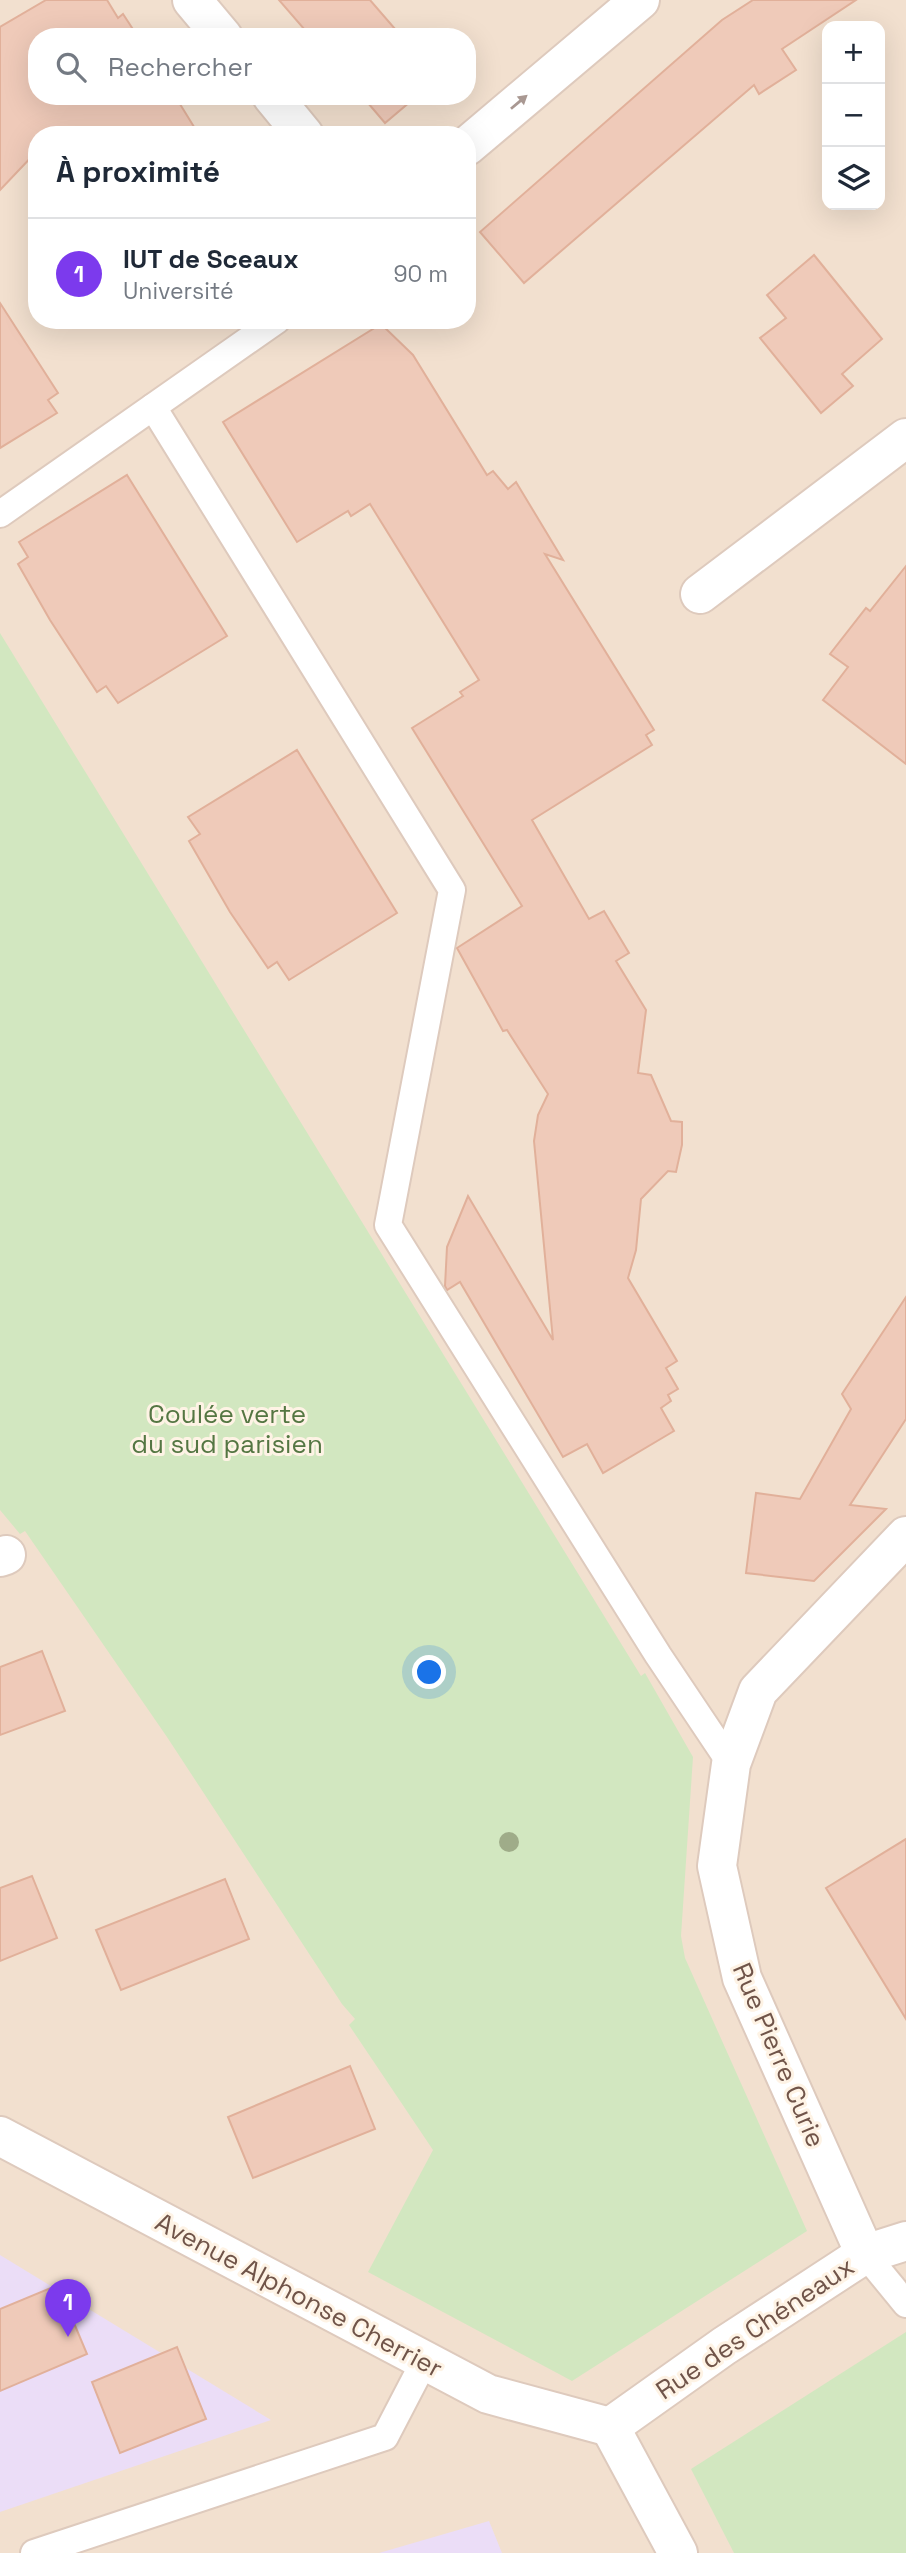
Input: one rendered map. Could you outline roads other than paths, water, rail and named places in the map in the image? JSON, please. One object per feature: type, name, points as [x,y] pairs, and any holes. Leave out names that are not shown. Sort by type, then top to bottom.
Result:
[{"type":"street","points":[[192,0],[215,28]]},
{"type":"street","points":[[476,138],[640,0]]},
{"type":"street","points":[[279,105],[297,126]]},
{"type":"street","points":[[700,594],[906,438]]},
{"type":"street","name":"Rue Pierre Curie","points":[[865,2254],[742,1978],[717,1866],[731,1764],[758,1691],[906,1536]]},
{"type":"street","name":"Avenue Alphonse Cherrier","points":[[0,2136],[488,2394],[610,2427]]},
{"type":"street","name":"Rue des Chéneaux","points":[[610,2427],[724,2346],[865,2254],[906,2241]]},
{"type":"street","points":[[610,2427],[678,2553]]},
{"type":"lane","points":[[0,514],[264,329]]},
{"type":"lane","points":[[153,407],[452,890],[388,1224],[650,1643],[731,1764]]},
{"type":"lane","points":[[865,2254],[906,2304]]},
{"type":"lane","points":[[34,2553],[385,2437],[424,2362]]},
{"type":"place","name":"IUT de Sceaux","points":[[68,2337]]},
{"type":"park label","name":"Coulée verte du sud parisien","points":[[227,1429]]}]
